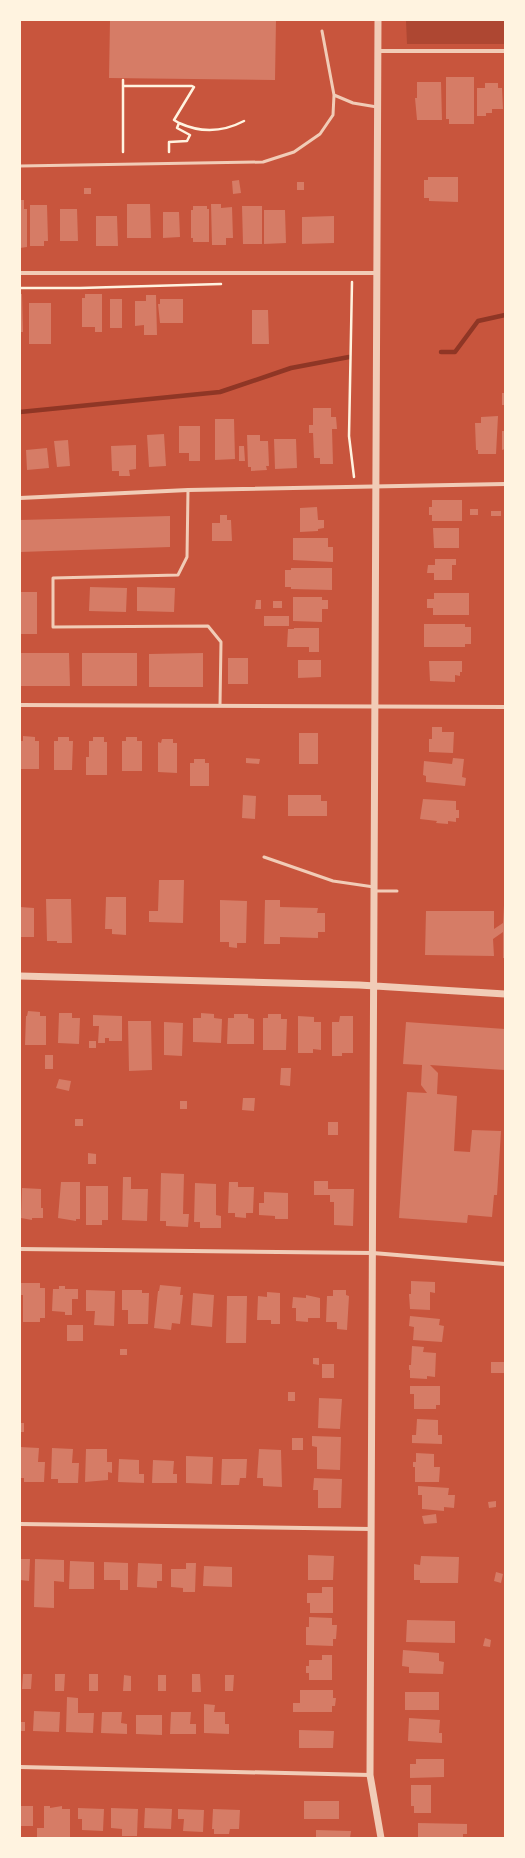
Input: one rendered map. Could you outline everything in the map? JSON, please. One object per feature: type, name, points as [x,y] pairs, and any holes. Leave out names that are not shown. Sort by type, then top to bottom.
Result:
[{"type":"street","points":[[378,20],[370,1775],[381,1838]]},
{"type":"street","points":[[378,51],[505,51]]},
{"type":"street","points":[[20,273],[377,273]]},
{"type":"street","points":[[20,498],[188,490],[505,484]]},
{"type":"street","points":[[20,705],[505,707]]},
{"type":"street","points":[[20,976],[374,985],[505,994]]},
{"type":"street","points":[[20,1249],[373,1253],[505,1264]]},
{"type":"street","points":[[20,1524],[371,1529]]},
{"type":"street","points":[[20,1767],[370,1775]]},
{"type":"lane","points":[[20,166],[263,162],[294,152],[320,134],[332,115],[334,95],[322,31]]},
{"type":"lane","points":[[334,95],[353,103],[377,107]]},
{"type":"lane","points":[[188,490],[187,557],[178,575],[53,578],[53,627],[208,626],[221,642],[220,706]]},
{"type":"lane","points":[[264,857],[333,881],[374,889],[397,891]]},
{"type":"path","points":[[124,80],[124,152]]},
{"type":"path","points":[[124,86],[192,86],[194,88],[174,120],[189,128],[209,131],[224,129],[244,121]]},
{"type":"path","points":[[169,152],[169,142],[187,142],[190,135],[177,128],[179,124]]},
{"type":"path","points":[[346,280],[352,280],[349,436],[354,477]]},
{"type":"path","points":[[20,288],[229,284]]},
{"type":"shaded area","points":[[406,20],[505,20],[505,44],[407,44]]},
{"type":"building","points":[[110,20],[276,20],[275,80],[109,78]]},
{"type":"building","points":[[446,77],[474,77],[474,124],[449,124],[449,119],[446,119]]},
{"type":"building","points":[[417,82],[441,82],[442,120],[417,120],[415,98],[417,98]]},
{"type":"building","points":[[485,83],[498,83],[498,88],[502,88],[503,109],[492,109],[492,113],[486,113],[486,116],[477,116],[477,88],[485,88]]},
{"type":"building","points":[[428,177],[458,177],[458,202],[429,201],[429,198],[424,198],[424,180],[428,180]]},
{"type":"building","points":[[239,180],[241,193],[233,194],[232,181]]},
{"type":"building","points":[[297,182],[304,182],[304,190],[297,190]]},
{"type":"building","points":[[84,188],[91,188],[91,194],[84,194]]},
{"type":"building","points":[[20,200],[24,200],[24,209],[27,209],[27,247],[20,248]]},
{"type":"building","points":[[127,204],[150,204],[151,238],[127,238]]},
{"type":"building","points":[[211,204],[221,204],[221,208],[232,207],[233,238],[226,238],[226,245],[212,245]]},
{"type":"building","points":[[30,205],[47,205],[48,241],[44,241],[44,246],[30,246]]},
{"type":"building","points":[[193,206],[207,206],[207,209],[209,209],[209,242],[193,242],[193,238],[191,238],[191,210],[193,210]]},
{"type":"building","points":[[242,206],[262,206],[262,244],[243,244]]},
{"type":"building","points":[[60,209],[77,209],[78,241],[60,241]]},
{"type":"building","points":[[264,210],[285,210],[286,243],[264,244]]},
{"type":"building","points":[[163,212],[179,212],[180,237],[163,238]]},
{"type":"building","points":[[96,216],[117,216],[118,246],[96,246]]},
{"type":"building","points":[[334,216],[334,243],[302,244],[302,217]]},
{"type":"building","points":[[20,294],[22,294],[23,332],[20,332]]},
{"type":"building","points":[[85,294],[102,294],[102,332],[95,332],[95,327],[82,327],[82,298],[85,298]]},
{"type":"building","points":[[146,295],[156,295],[157,335],[144,335],[144,325],[135,326],[135,301],[146,301]]},
{"type":"building","points":[[110,299],[122,299],[122,328],[110,328]]},
{"type":"building","points":[[160,299],[183,299],[183,323],[160,323],[158,304],[160,304]]},
{"type":"building","points":[[29,303],[51,303],[51,344],[29,344]]},
{"type":"building","points":[[252,310],[268,310],[269,344],[252,344]]},
{"type":"building","points":[[502,393],[505,393],[505,405],[502,405]]},
{"type":"building","points":[[313,408],[331,408],[331,417],[336,417],[337,429],[332,429],[333,464],[320,464],[320,458],[314,458],[313,433],[309,433],[309,425],[313,425]]},
{"type":"building","points":[[498,416],[496,454],[478,454],[478,450],[476,450],[475,423],[481,423],[481,417]]},
{"type":"building","points":[[215,419],[234,419],[235,459],[215,460]]},
{"type":"building","points":[[179,426],[200,426],[200,461],[189,461],[189,453],[179,453]]},
{"type":"building","points":[[502,431],[505,431],[505,449],[502,450]]},
{"type":"building","points":[[164,434],[166,466],[149,467],[147,435]]},
{"type":"building","points":[[247,435],[260,435],[260,441],[268,441],[269,466],[266,466],[267,470],[251,471],[251,467],[248,467]]},
{"type":"building","points":[[274,439],[296,439],[297,468],[275,469]]},
{"type":"building","points":[[68,440],[70,466],[57,467],[54,441]]},
{"type":"building","points":[[136,445],[136,469],[129,470],[130,476],[119,476],[119,471],[112,471],[111,446]]},
{"type":"building","points":[[239,446],[244,446],[245,461],[239,461]]},
{"type":"building","points":[[47,448],[49,468],[27,470],[26,450]]},
{"type":"building","points":[[432,500],[462,500],[462,521],[432,521],[432,515],[429,515],[429,507],[432,507]]},
{"type":"building","points":[[317,507],[318,520],[324,520],[324,528],[318,529],[318,531],[300,532],[300,508]]},
{"type":"building","points":[[470,509],[478,509],[478,515],[470,515]]},
{"type":"building","points":[[491,511],[501,511],[501,516],[491,516]]},
{"type":"building","points":[[220,515],[227,515],[227,520],[231,520],[232,541],[212,541],[212,523],[220,523]]},
{"type":"building","points":[[170,516],[170,547],[20,552],[20,520]]},
{"type":"building","points":[[433,528],[459,528],[459,548],[434,548]]},
{"type":"building","points":[[293,538],[328,538],[328,547],[333,547],[333,562],[293,560]]},
{"type":"building","points":[[435,559],[456,559],[456,565],[452,565],[452,580],[434,580],[434,573],[427,573],[428,565],[435,565]]},
{"type":"building","points":[[291,568],[332,568],[332,590],[291,589],[291,587],[285,587],[285,570],[291,570]]},
{"type":"building","points":[[90,587],[127,588],[126,612],[89,611]]},
{"type":"building","points":[[137,587],[175,588],[174,612],[137,611]]},
{"type":"building","points":[[20,592],[37,592],[37,634],[20,634]]},
{"type":"building","points":[[434,593],[469,593],[469,615],[433,615],[433,608],[427,608],[427,599],[434,599]]},
{"type":"building","points":[[293,597],[322,597],[322,600],[328,600],[328,609],[322,609],[322,622],[293,621]]},
{"type":"building","points":[[256,600],[261,600],[261,609],[255,609]]},
{"type":"building","points":[[273,601],[282,601],[282,608],[273,608]]},
{"type":"building","points":[[264,616],[289,616],[289,626],[264,626]]},
{"type":"building","points":[[424,624],[465,624],[465,627],[471,627],[471,644],[465,644],[465,647],[424,647]]},
{"type":"building","points":[[319,628],[319,652],[309,652],[309,647],[287,647],[288,629]]},
{"type":"building","points":[[20,653],[69,653],[70,686],[20,686]]},
{"type":"building","points":[[82,653],[137,653],[137,686],[82,686]]},
{"type":"building","points":[[203,653],[203,687],[149,687],[149,654]]},
{"type":"building","points":[[228,658],[248,658],[248,684],[228,684]]},
{"type":"building","points":[[298,660],[321,660],[321,677],[298,678]]},
{"type":"building","points":[[429,661],[462,661],[462,672],[460,672],[460,676],[455,675],[455,682],[430,681]]},
{"type":"building","points":[[432,727],[442,727],[442,732],[454,732],[453,753],[429,752],[429,739],[432,739]]},
{"type":"building","points":[[299,733],[318,733],[318,764],[299,764]]},
{"type":"building","points":[[23,736],[35,737],[35,741],[39,741],[39,769],[20,769],[20,741],[23,741]]},
{"type":"building","points":[[58,737],[69,737],[69,741],[73,741],[72,770],[54,770],[54,741],[58,741]]},
{"type":"building","points":[[93,737],[104,737],[104,742],[107,742],[107,775],[86,775],[86,757],[89,757],[89,741],[93,741]]},
{"type":"building","points":[[126,737],[137,737],[137,741],[142,741],[142,771],[122,771],[122,741],[126,741]]},
{"type":"building","points":[[162,739],[173,739],[173,743],[177,743],[177,773],[158,772],[158,742],[161,743]]},
{"type":"building","points":[[246,758],[260,759],[259,764],[246,763]]},
{"type":"building","points":[[453,758],[464,759],[462,777],[466,778],[465,786],[426,782],[426,776],[423,775],[424,761],[452,764]]},
{"type":"building","points":[[194,759],[205,759],[205,763],[209,763],[209,786],[190,786],[190,763],[194,763]]},
{"type":"building","points":[[243,795],[256,796],[255,819],[242,818]]},
{"type":"building","points":[[288,795],[321,795],[321,801],[327,801],[327,816],[288,816]]},
{"type":"building","points":[[423,799],[456,801],[456,810],[459,810],[459,818],[456,818],[456,822],[448,821],[448,824],[420,819]]},
{"type":"building","points":[[159,880],[184,880],[183,923],[149,922],[149,911],[158,911]]},
{"type":"building","points":[[106,897],[126,897],[126,935],[112,934],[112,929],[105,929]]},
{"type":"building","points":[[46,899],[71,899],[72,943],[47,941]]},
{"type":"building","points":[[220,900],[247,901],[246,943],[237,943],[237,948],[229,947],[229,942],[220,942]]},
{"type":"building","points":[[265,900],[280,900],[280,907],[318,908],[317,913],[325,913],[325,932],[318,932],[318,938],[280,937],[280,944],[264,944]]},
{"type":"building","points":[[504,905],[505,958],[503,958],[503,932],[493,939],[494,956],[425,955],[426,911],[494,911],[494,929],[503,923]]},
{"type":"building","points":[[20,907],[34,908],[34,937],[20,937]]},
{"type":"building","points":[[28,1011],[40,1012],[40,1016],[46,1016],[46,1045],[25,1045],[26,1016]]},
{"type":"building","points":[[59,1013],[72,1013],[72,1018],[80,1018],[79,1044],[58,1043]]},
{"type":"building","points":[[201,1013],[214,1014],[214,1018],[222,1019],[221,1043],[193,1042],[193,1018],[201,1018]]},
{"type":"building","points":[[234,1014],[248,1014],[248,1018],[254,1019],[254,1044],[227,1044],[228,1018],[234,1018]]},
{"type":"building","points":[[268,1014],[281,1014],[281,1019],[287,1019],[286,1050],[263,1050],[263,1018],[268,1018]]},
{"type":"building","points":[[93,1015],[122,1016],[122,1041],[109,1041],[109,1038],[105,1038],[105,1043],[98,1043],[99,1026],[93,1026]]},
{"type":"building","points":[[298,1016],[314,1017],[314,1022],[321,1022],[321,1050],[313,1049],[313,1053],[298,1053]]},
{"type":"building","points":[[340,1016],[353,1016],[353,1053],[342,1053],[342,1056],[332,1056],[332,1022],[339,1022]]},
{"type":"building","points":[[128,1021],[151,1021],[152,1070],[129,1071]]},
{"type":"building","points":[[164,1022],[183,1023],[182,1056],[164,1055]]},
{"type":"building","points":[[406,1022],[505,1029],[505,1070],[430,1065],[438,1073],[437,1094],[457,1096],[454,1151],[470,1152],[472,1130],[501,1131],[497,1195],[494,1195],[492,1217],[468,1215],[467,1223],[399,1218],[407,1092],[427,1093],[421,1085],[422,1065],[403,1064]]},
{"type":"building","points":[[89,1041],[96,1041],[96,1048],[89,1048]]},
{"type":"building","points":[[45,1055],[53,1055],[53,1069],[45,1069]]},
{"type":"building","points":[[281,1068],[291,1068],[290,1086],[280,1085]]},
{"type":"building","points":[[59,1079],[71,1081],[69,1091],[56,1088]]},
{"type":"building","points":[[243,1098],[255,1098],[254,1111],[242,1110]]},
{"type":"building","points":[[180,1101],[187,1101],[187,1109],[180,1109]]},
{"type":"building","points":[[75,1119],[83,1119],[83,1126],[75,1126]]},
{"type":"building","points":[[328,1122],[338,1122],[338,1135],[328,1135]]},
{"type":"building","points":[[88,1153],[96,1154],[96,1164],[88,1164]]},
{"type":"building","points":[[161,1173],[184,1174],[183,1214],[189,1214],[188,1227],[166,1226],[166,1221],[160,1221]]},
{"type":"building","points":[[123,1177],[131,1177],[131,1189],[148,1189],[147,1221],[122,1220]]},
{"type":"building","points":[[314,1181],[328,1181],[328,1189],[354,1189],[353,1226],[334,1225],[334,1202],[330,1202],[330,1195],[314,1195]]},
{"type":"building","points":[[61,1182],[80,1182],[80,1219],[76,1219],[76,1221],[58,1218]]},
{"type":"building","points":[[229,1182],[238,1182],[238,1187],[254,1187],[253,1213],[246,1213],[246,1218],[235,1217],[235,1213],[228,1213]]},
{"type":"building","points":[[195,1183],[216,1184],[216,1215],[221,1216],[221,1228],[200,1228],[200,1222],[194,1222]]},
{"type":"building","points":[[86,1186],[108,1186],[108,1220],[102,1220],[102,1225],[86,1225]]},
{"type":"building","points":[[22,1188],[41,1189],[41,1208],[43,1208],[43,1218],[32,1218],[32,1220],[21,1218]]},
{"type":"building","points":[[264,1192],[288,1193],[288,1219],[275,1219],[275,1216],[259,1215],[259,1203],[264,1203]]},
{"type":"building","points":[[411,1281],[435,1282],[435,1293],[430,1292],[430,1310],[410,1309],[409,1294],[411,1294]]},
{"type":"building","points":[[20,1283],[40,1283],[40,1288],[45,1288],[45,1318],[40,1318],[40,1322],[23,1322],[23,1295],[20,1295]]},
{"type":"building","points":[[160,1285],[181,1287],[180,1295],[183,1295],[180,1324],[172,1323],[171,1330],[154,1328]]},
{"type":"building","points":[[59,1286],[65,1286],[65,1289],[78,1289],[78,1299],[72,1299],[72,1315],[65,1315],[65,1312],[52,1311],[53,1289],[59,1289]]},
{"type":"building","points":[[86,1290],[115,1291],[114,1326],[94,1325],[95,1311],[86,1311]]},
{"type":"building","points":[[122,1290],[142,1290],[142,1293],[149,1293],[148,1324],[128,1324],[128,1310],[122,1310]]},
{"type":"building","points":[[333,1290],[346,1290],[346,1295],[349,1296],[347,1330],[337,1329],[337,1322],[326,1322],[327,1296],[333,1296]]},
{"type":"building","points":[[267,1292],[280,1293],[280,1324],[271,1324],[271,1320],[257,1320],[258,1296],[267,1297]]},
{"type":"building","points":[[193,1293],[214,1295],[212,1327],[191,1325]]},
{"type":"building","points":[[306,1295],[320,1298],[320,1318],[308,1318],[308,1322],[296,1321],[296,1308],[292,1308],[293,1297],[306,1298]]},
{"type":"building","points":[[227,1296],[247,1296],[246,1343],[226,1343]]},
{"type":"building","points":[[410,1316],[440,1319],[439,1325],[444,1326],[442,1342],[413,1340],[414,1327],[409,1326]]},
{"type":"building","points":[[67,1325],[83,1325],[83,1341],[67,1341]]},
{"type":"building","points":[[412,1346],[424,1347],[423,1352],[436,1353],[435,1377],[427,1376],[427,1379],[410,1378],[409,1365],[411,1365]]},
{"type":"building","points":[[120,1349],[127,1349],[127,1355],[120,1355]]},
{"type":"building","points":[[313,1358],[319,1358],[319,1365],[313,1364]]},
{"type":"building","points":[[491,1362],[505,1362],[505,1373],[491,1373]]},
{"type":"building","points":[[322,1364],[334,1364],[334,1378],[322,1378]]},
{"type":"building","points":[[410,1386],[440,1386],[440,1405],[436,1405],[436,1409],[414,1409],[414,1394],[410,1394]]},
{"type":"building","points":[[288,1392],[295,1392],[295,1401],[288,1401]]},
{"type":"building","points":[[319,1398],[342,1399],[340,1429],[318,1428]]},
{"type":"building","points":[[417,1419],[438,1420],[438,1435],[442,1435],[442,1444],[412,1443],[412,1435],[416,1435]]},
{"type":"building","points":[[20,1423],[24,1423],[24,1432],[20,1432]]},
{"type":"building","points":[[312,1436],[341,1437],[340,1470],[317,1469],[317,1447],[312,1446]]},
{"type":"building","points":[[292,1438],[303,1438],[303,1450],[292,1450]]},
{"type":"building","points":[[20,1447],[39,1448],[38,1462],[45,1462],[44,1482],[24,1482],[24,1478],[20,1478]]},
{"type":"building","points":[[52,1448],[73,1449],[72,1463],[79,1463],[78,1483],[58,1483],[58,1479],[51,1479]]},
{"type":"building","points":[[86,1449],[107,1449],[107,1462],[112,1462],[112,1473],[108,1472],[108,1480],[85,1482]]},
{"type":"building","points":[[259,1449],[281,1450],[282,1487],[263,1486],[263,1478],[257,1478]]},
{"type":"building","points":[[416,1453],[434,1454],[434,1467],[440,1467],[439,1482],[415,1482],[415,1467],[413,1467],[413,1462],[416,1462]]},
{"type":"building","points":[[186,1456],[213,1457],[212,1484],[186,1483]]},
{"type":"building","points":[[119,1459],[139,1460],[139,1474],[144,1474],[144,1483],[118,1482]]},
{"type":"building","points":[[222,1459],[247,1459],[246,1478],[240,1478],[239,1485],[221,1485]]},
{"type":"building","points":[[153,1460],[174,1461],[173,1474],[177,1474],[177,1483],[152,1483]]},
{"type":"building","points":[[314,1478],[342,1479],[341,1508],[318,1508],[318,1490],[313,1490]]},
{"type":"building","points":[[418,1486],[449,1488],[448,1495],[455,1495],[454,1508],[444,1507],[444,1511],[422,1509],[422,1495],[418,1495]]},
{"type":"building","points":[[496,1501],[496,1507],[489,1508],[488,1502]]},
{"type":"building","points":[[436,1514],[437,1523],[424,1524],[422,1516]]},
{"type":"building","points":[[308,1555],[334,1556],[333,1580],[308,1580]]},
{"type":"building","points":[[421,1556],[459,1557],[458,1583],[420,1583],[420,1580],[414,1580],[414,1564],[420,1565]]},
{"type":"building","points":[[20,1559],[30,1559],[29,1581],[20,1580]]},
{"type":"building","points":[[35,1559],[64,1560],[64,1582],[54,1581],[54,1608],[34,1607]]},
{"type":"building","points":[[70,1561],[94,1562],[94,1589],[69,1589]]},
{"type":"building","points":[[104,1562],[128,1563],[128,1590],[120,1590],[120,1580],[104,1580]]},
{"type":"building","points":[[138,1563],[162,1564],[162,1581],[157,1581],[157,1588],[137,1587]]},
{"type":"building","points":[[186,1563],[196,1563],[195,1592],[183,1592],[183,1588],[171,1587],[171,1569],[186,1569]]},
{"type":"building","points":[[204,1566],[232,1567],[232,1587],[203,1586]]},
{"type":"building","points":[[496,1572],[503,1574],[501,1583],[494,1581]]},
{"type":"building","points":[[322,1587],[333,1587],[333,1613],[310,1613],[310,1603],[307,1603],[307,1593],[322,1593]]},
{"type":"building","points":[[309,1617],[332,1618],[332,1625],[337,1625],[336,1639],[333,1639],[333,1646],[306,1645],[306,1627],[309,1627]]},
{"type":"building","points":[[407,1620],[455,1621],[455,1643],[406,1642]]},
{"type":"building","points":[[485,1638],[491,1640],[490,1647],[483,1646]]},
{"type":"building","points":[[403,1650],[439,1653],[439,1661],[444,1662],[443,1674],[409,1673],[409,1667],[402,1666]]},
{"type":"building","points":[[322,1655],[332,1655],[332,1680],[309,1680],[309,1673],[306,1673],[306,1666],[309,1666],[309,1660],[322,1660]]},
{"type":"building","points":[[23,1674],[32,1674],[31,1689],[22,1689]]},
{"type":"building","points":[[55,1674],[65,1674],[64,1691],[55,1691]]},
{"type":"building","points":[[89,1674],[98,1674],[98,1691],[89,1691]]},
{"type":"building","points":[[192,1674],[200,1674],[201,1692],[192,1692]]},
{"type":"building","points":[[124,1675],[131,1676],[131,1691],[123,1691]]},
{"type":"building","points":[[158,1675],[166,1675],[166,1691],[158,1691]]},
{"type":"building","points":[[225,1675],[234,1675],[233,1691],[225,1691]]},
{"type":"building","points":[[300,1690],[333,1690],[333,1698],[336,1698],[335,1706],[332,1706],[332,1712],[293,1712],[293,1703],[300,1703]]},
{"type":"building","points":[[405,1692],[439,1692],[439,1710],[405,1710]]},
{"type":"building","points":[[67,1697],[78,1698],[78,1713],[94,1713],[93,1733],[66,1732]]},
{"type":"building","points":[[204,1704],[215,1705],[214,1712],[225,1712],[225,1724],[229,1724],[229,1734],[204,1733]]},
{"type":"building","points":[[34,1711],[60,1712],[59,1732],[33,1731]]},
{"type":"building","points":[[102,1712],[122,1712],[121,1723],[127,1724],[127,1734],[101,1733]]},
{"type":"building","points":[[171,1712],[191,1712],[190,1724],[196,1724],[196,1734],[170,1734]]},
{"type":"building","points":[[136,1715],[162,1715],[162,1735],[136,1734]]},
{"type":"building","points":[[409,1718],[440,1720],[439,1733],[442,1733],[442,1743],[408,1741]]},
{"type":"building","points":[[20,1722],[25,1722],[25,1731],[20,1731]]},
{"type":"building","points":[[299,1730],[334,1731],[333,1748],[299,1748]]},
{"type":"building","points":[[416,1759],[444,1759],[444,1777],[410,1778],[410,1764],[416,1764]]},
{"type":"building","points":[[411,1785],[431,1785],[431,1813],[414,1813],[414,1806],[411,1806]]},
{"type":"building","points":[[304,1801],[339,1801],[339,1819],[304,1819]]},
{"type":"building","points":[[20,1806],[33,1806],[33,1826],[20,1826]]},
{"type":"building","points":[[44,1806],[50,1806],[50,1808],[62,1806],[62,1809],[70,1809],[70,1838],[37,1838],[37,1828],[44,1828]]},
{"type":"building","points":[[78,1808],[104,1809],[103,1831],[82,1830],[82,1819],[78,1819]]},
{"type":"building","points":[[111,1808],[138,1809],[137,1836],[122,1836],[122,1829],[111,1828]]},
{"type":"building","points":[[145,1808],[172,1809],[171,1829],[144,1828]]},
{"type":"building","points":[[178,1809],[204,1810],[203,1832],[183,1831],[184,1819],[178,1819]]},
{"type":"building","points":[[213,1809],[240,1810],[239,1829],[230,1829],[229,1834],[214,1834],[214,1829],[212,1829]]},
{"type":"building","points":[[418,1823],[467,1824],[467,1834],[463,1834],[463,1838],[418,1838]]},
{"type":"building","points":[[316,1830],[351,1831],[350,1838],[316,1838]]},
{"type":"waterway","points":[[441,352],[455,352],[478,321],[505,315]]},
{"type":"waterway","points":[[20,412],[220,392],[291,368],[349,357]]}]
